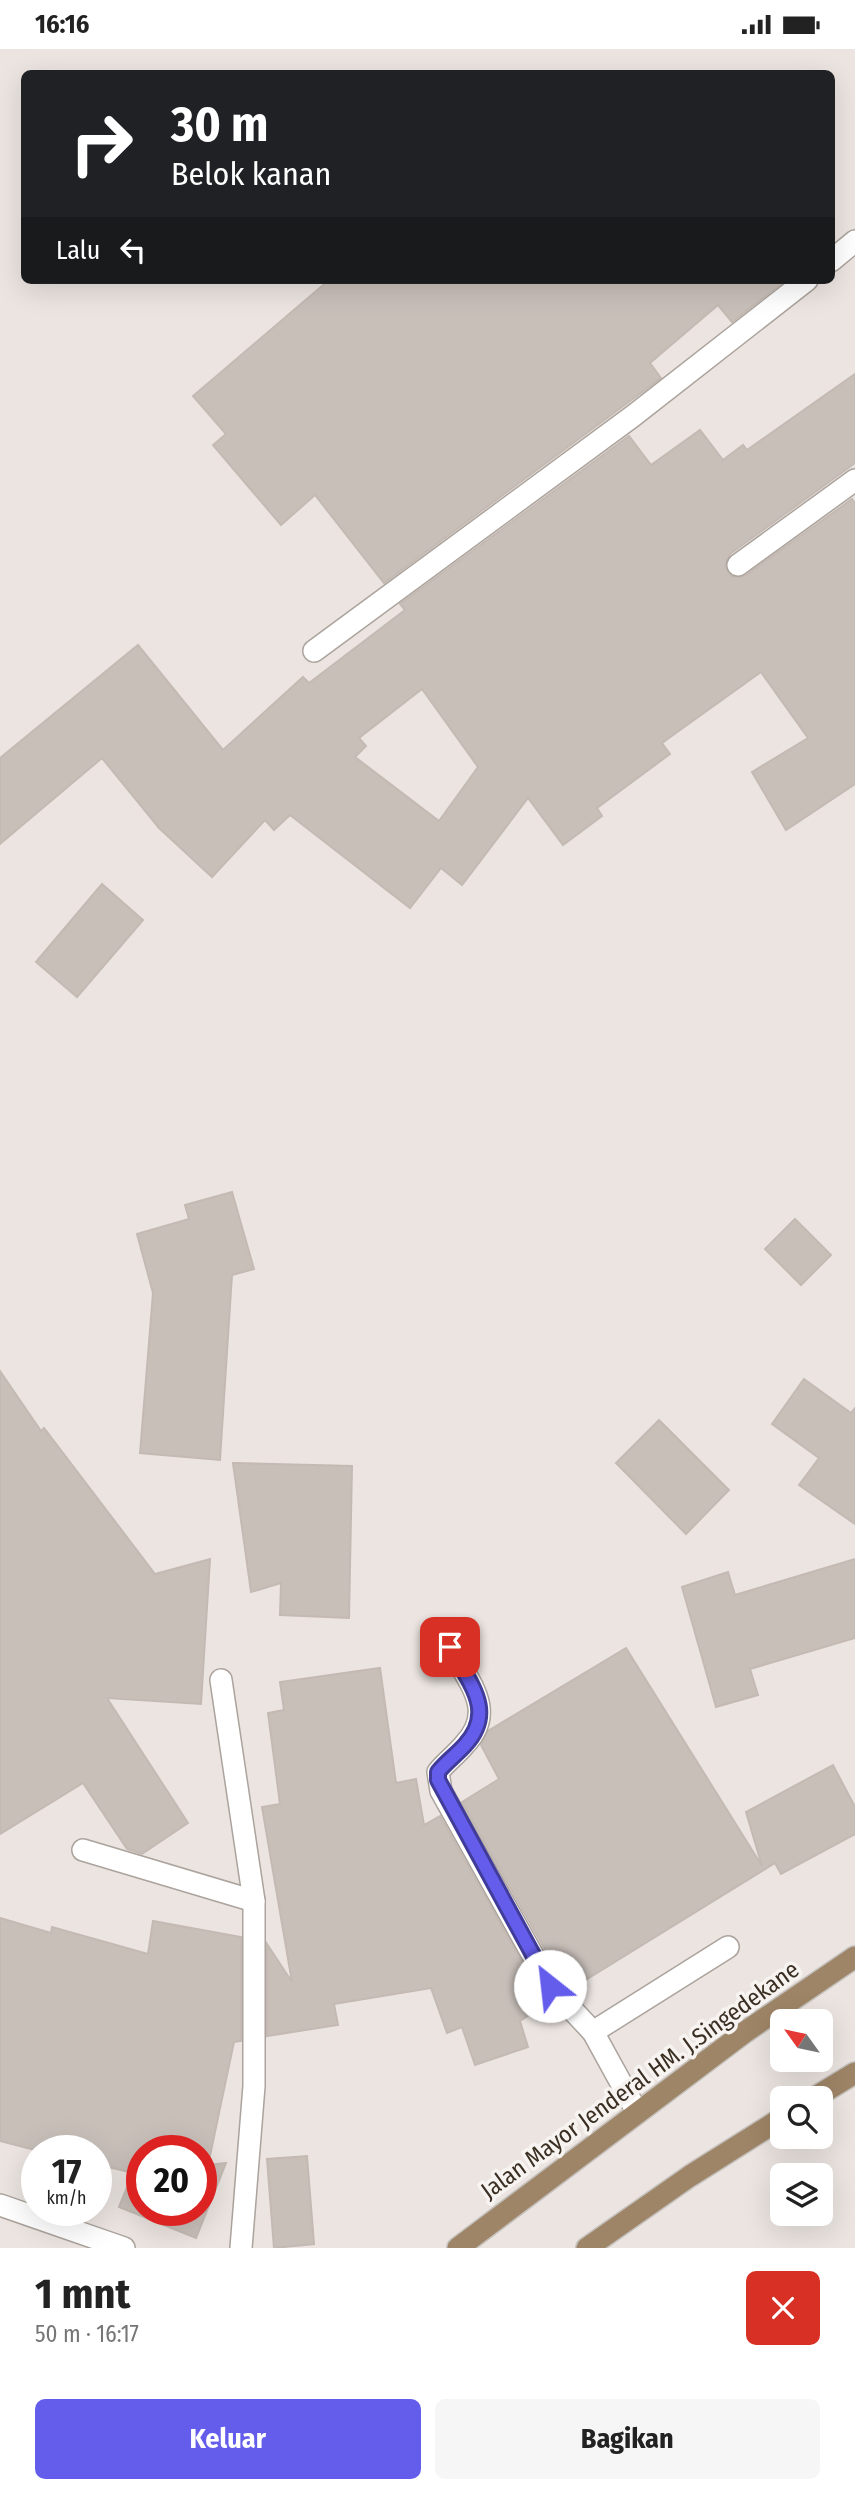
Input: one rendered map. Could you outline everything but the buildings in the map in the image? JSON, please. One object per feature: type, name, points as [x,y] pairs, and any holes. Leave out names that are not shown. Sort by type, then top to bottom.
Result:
[{"type":"main road","name":"Jalan Mayor Jenderal HM. J.Singedekane","points":[[457,2248],[745,2032],[855,1957]]},
{"type":"main road","points":[[833,2086],[855,2073]]},
{"type":"main road","points":[[587,2248],[690,2176],[770,2126]]},
{"type":"street","points":[[835,258],[855,241]]},
{"type":"street","points":[[314,651],[633,416],[802,284]]},
{"type":"street","points":[[738,565],[855,479]]},
{"type":"street","points":[[450,1647],[482,1709],[481,1723],[474,1734],[438,1772],[441,1791],[550,1986],[593,2032],[637,2112]]},
{"type":"street","points":[[221,1680],[254,1901],[254,2086],[242,2248]]},
{"type":"street","points":[[83,1850],[254,1901]]},
{"type":"street","points":[[593,2032],[728,1947]]},
{"type":"street","points":[[0,2205],[124,2248]]},
{"type":"route","points":[[450,1647],[482,1709],[481,1723],[474,1734],[438,1772],[441,1791],[550,1986]]}]
